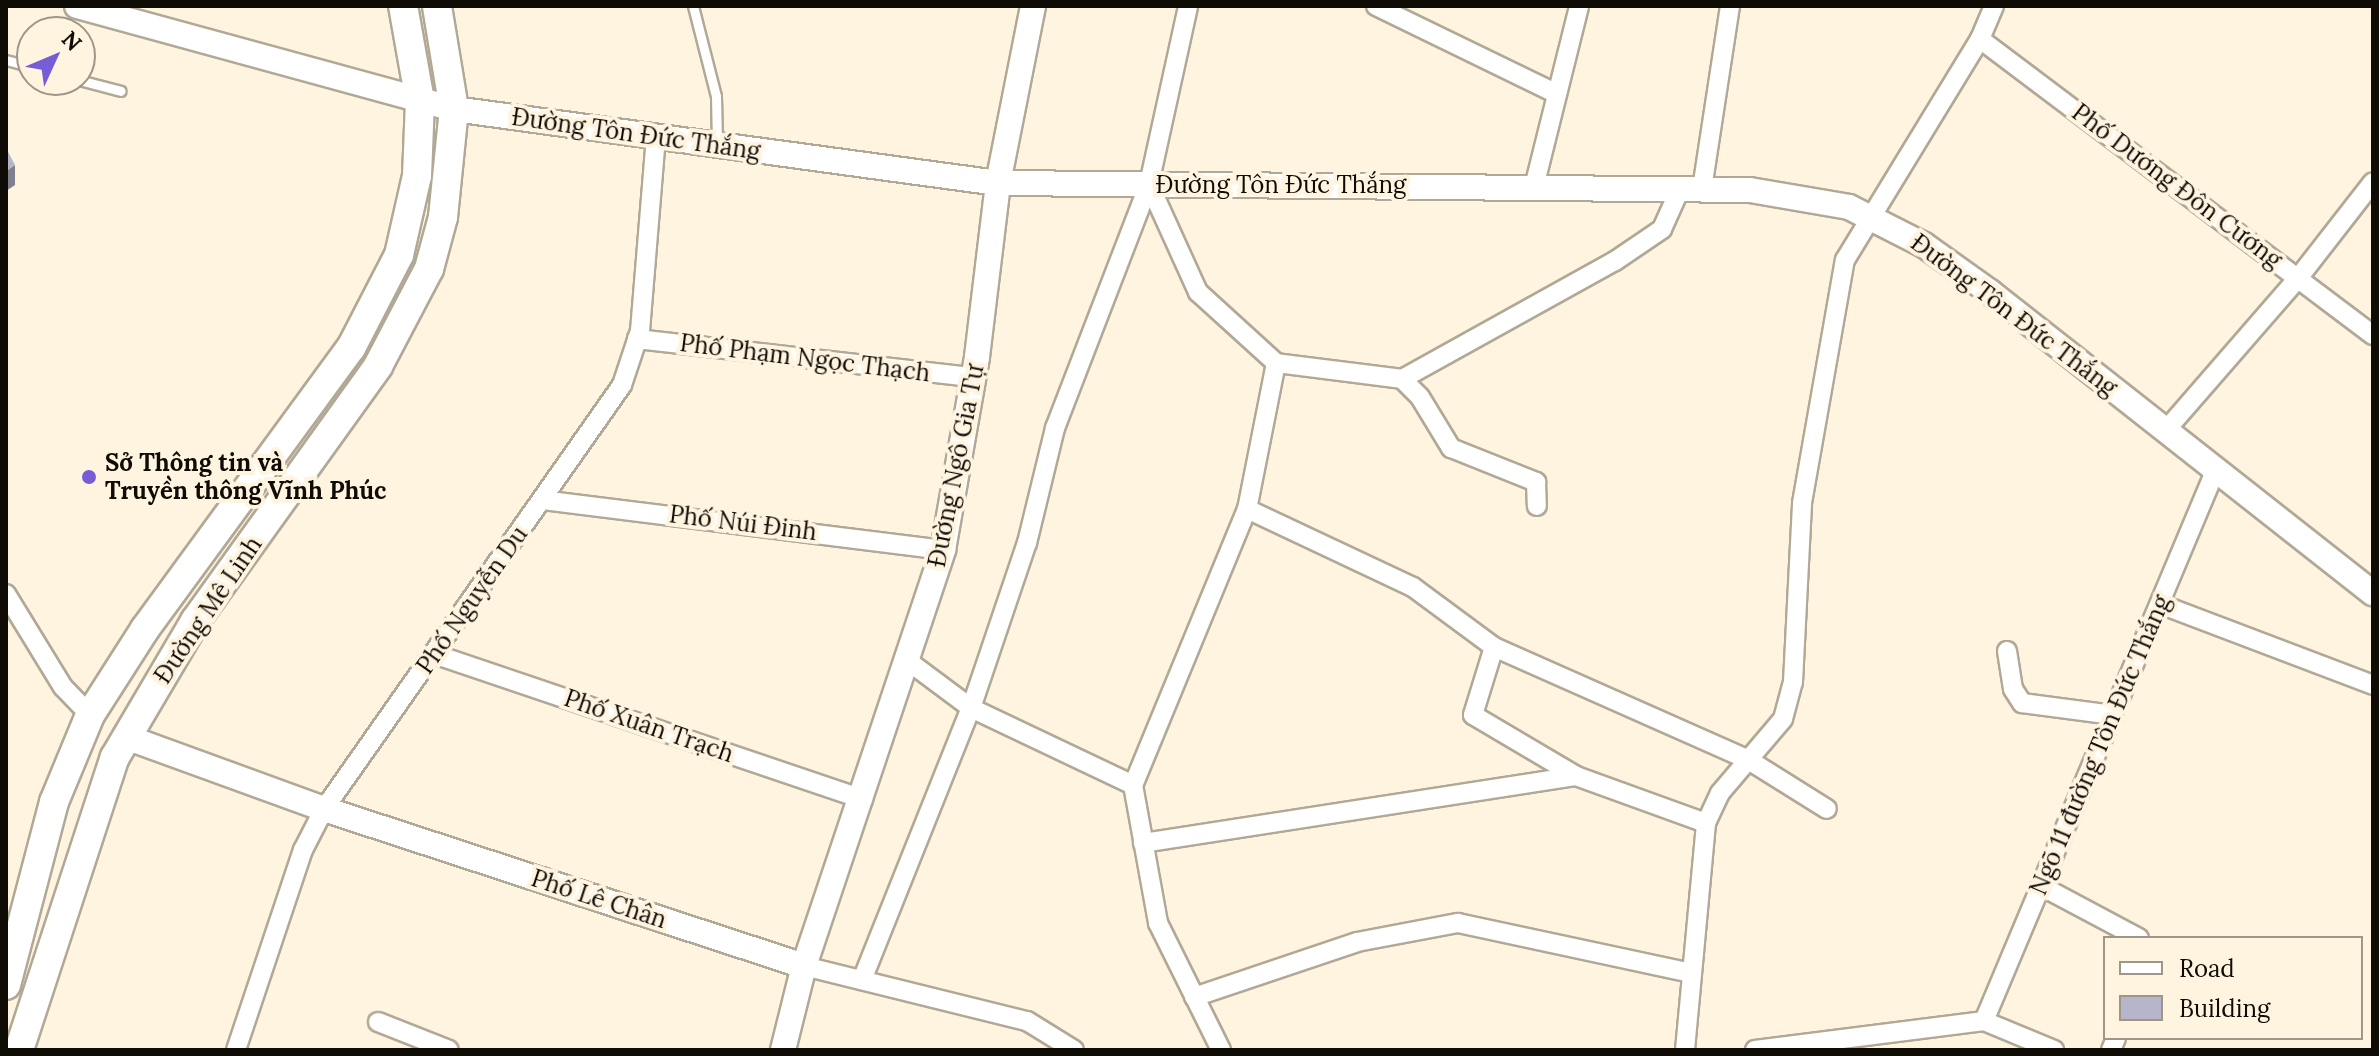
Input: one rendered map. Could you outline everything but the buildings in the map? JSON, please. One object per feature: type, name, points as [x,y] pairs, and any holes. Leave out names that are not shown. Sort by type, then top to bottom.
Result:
[{"type":"main road","name":"Đường Tôn Đức Thắng","points":[[77,6],[454,109],[998,183],[1691,189],[1803,196],[1873,217],[1990,292],[2373,593]]},
{"type":"main road","name":"Đường Mê Linh","points":[[6,985],[54,802],[90,715],[145,629],[288,439],[379,296],[399,255],[413,205],[420,101],[403,6]]},
{"type":"main road","name":"Đường Mê Linh","points":[[19,1050],[92,816],[126,737],[195,621],[316,459],[407,315],[437,245],[454,109],[437,6]]},
{"type":"main road","name":"Đường Ngô Gia Tự","points":[[783,1050],[804,966],[863,799],[943,550],[973,377],[998,183],[1033,6]]},
{"type":"main road","name":"Phố Lê Chân","points":[[126,737],[324,809],[804,966]]},
{"type":"street","points":[[862,980],[971,708],[1027,543],[1055,428],[1149,184],[1188,6]]},
{"type":"street","points":[[1376,6],[1557,94]]},
{"type":"street","points":[[1534,187],[1579,6]]},
{"type":"street","points":[[1149,184],[1198,292],[1276,363],[1402,379],[1615,261],[1662,229],[1691,189],[1730,6]]},
{"type":"street","points":[[1685,1050],[1706,823],[1720,793],[1783,719],[1793,682],[1802,503],[1845,260],[1980,39],[1994,6]]},
{"type":"street","name":"Phố Dương Đôn Cương","points":[[1980,39],[2373,335]]},
{"type":"street","name":"Phố Nguyễn Du","points":[[236,1050],[303,850],[324,809],[622,385],[637,339],[649,259],[656,137]]},
{"type":"street","points":[[2166,430],[2299,277],[2373,182]]},
{"type":"street","name":"Phố Phạm Ngọc Thạch","points":[[637,339],[973,377]]},
{"type":"street","points":[[1221,1050],[1158,923],[1133,785],[1247,509],[1276,363]]},
{"type":"street","points":[[1402,379],[1420,397],[1451,448],[1536,482],[1537,506]]},
{"type":"street","name":"Ngõ 11 đường Tôn Đức Thắng","points":[[1984,1021],[2216,469]]},
{"type":"street","name":"Phố Núi Đinh","points":[[542,500],[943,550]]},
{"type":"street","points":[[1247,509],[1413,587],[1494,647],[1747,759],[1827,809]]},
{"type":"street","points":[[6,594],[63,687],[90,715]]},
{"type":"street","points":[[2160,604],[2373,685]]},
{"type":"street","points":[[1494,647],[1473,715],[1576,776],[1706,823]]},
{"type":"street","points":[[2007,651],[2013,689],[2022,703],[2113,715]]},
{"type":"street","name":"Phố Xuân Trạch","points":[[434,654],[863,799]]},
{"type":"street","points":[[908,661],[971,708],[1133,785]]},
{"type":"street","points":[[1143,843],[1576,776]]},
{"type":"street","points":[[2041,886],[2135,936]]},
{"type":"street","points":[[1194,997],[1357,942],[1458,923],[1691,973]]},
{"type":"street","name":"Phố Lê Chân","points":[[804,966],[1027,1021],[1074,1050]]},
{"type":"street","points":[[1755,1050],[1848,1044],[1984,1021],[2054,1050]]},
{"type":"street","points":[[378,1022],[440,1049]]},
{"type":"lane","points":[[693,6],[716,96],[717,146]]},
{"type":"lane","points":[[96,84],[121,91]]},
{"type":"place","name":"Sở Thông tin và Truyền thông Vĩnh Phúc","points":[[89,477]]}]
